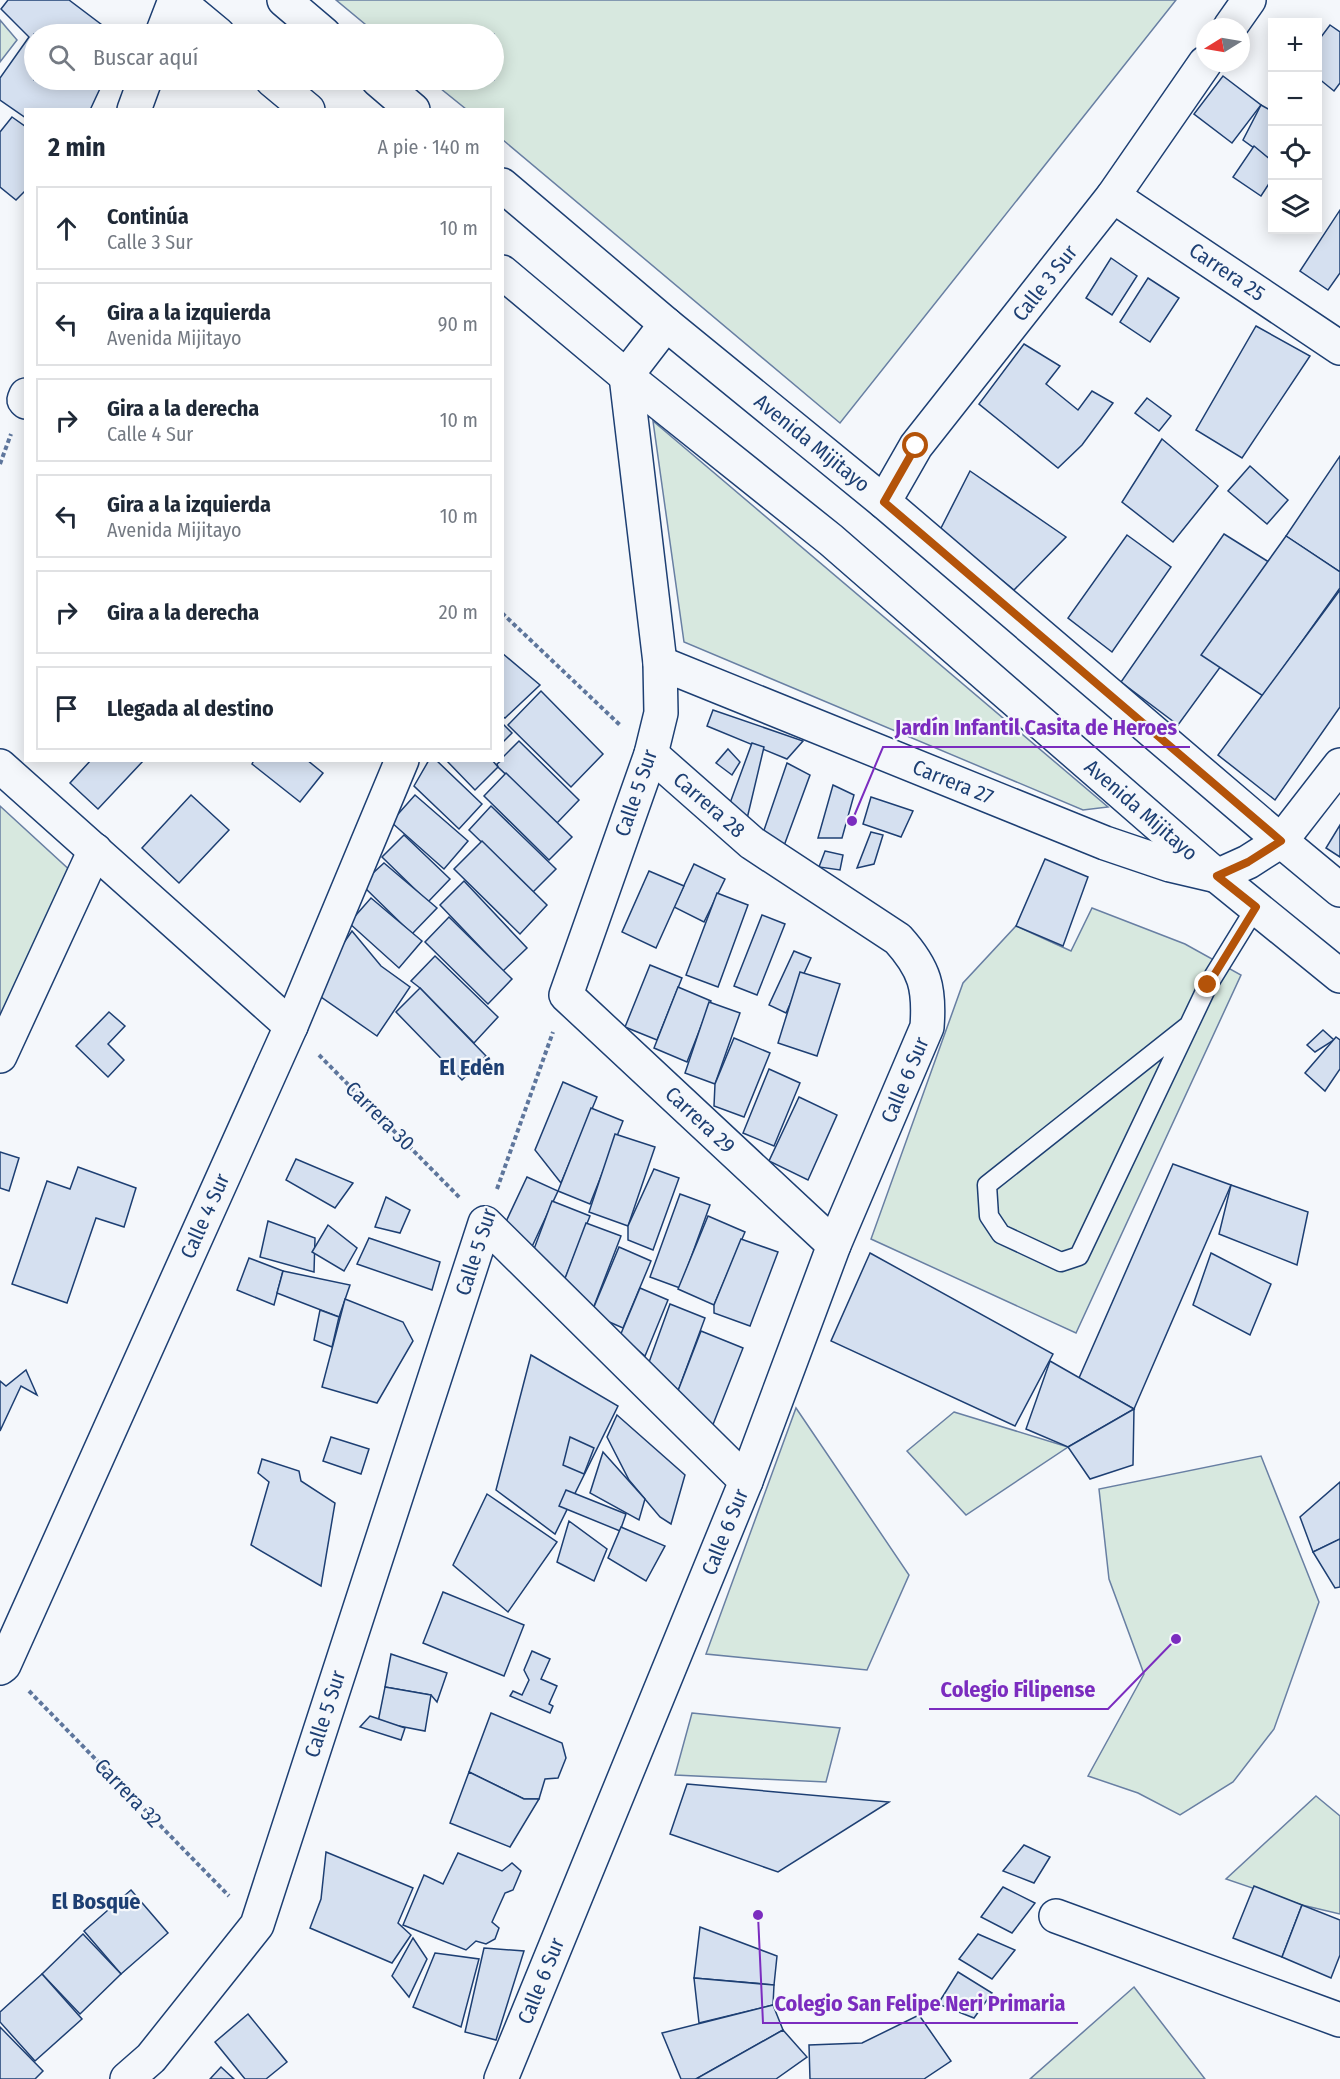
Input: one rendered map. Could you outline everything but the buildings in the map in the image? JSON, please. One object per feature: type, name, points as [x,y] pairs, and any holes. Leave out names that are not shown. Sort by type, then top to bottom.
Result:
[{"type":"street","points":[[166,24],[176,0],[206,24]]},
{"type":"street","points":[[284,0],[312,24]]},
{"type":"street","points":[[1236,18],[1249,0]]},
{"type":"street","name":"Calle 3 Sur","points":[[884,502],[916,446],[1113,196],[1199,72]]},
{"type":"street","points":[[135,108],[141,90]]},
{"type":"street","points":[[284,90],[306,108]]},
{"type":"street","points":[[390,90],[411,108]]},
{"type":"street","name":"Avenida Mijitayo","points":[[504,187],[666,324],[884,502],[1340,890]]},
{"type":"street","name":"Carrera 25","points":[[1113,196],[1340,348]]},
{"type":"street","name":"Avenida Mijitayo","points":[[504,274],[626,376],[831,540],[1217,876],[1340,976]]},
{"type":"street","points":[[626,376],[666,324]]},
{"type":"street","name":"Calle 5 Sur","points":[[566,995],[651,754],[661,713],[660,663],[626,376]]},
{"type":"street","name":"Carrera 27","points":[[660,663],[1105,843],[1170,866],[1217,876]]},
{"type":"street","name":"Carrera 28","points":[[651,754],[752,843],[898,939],[914,957],[924,980]]},
{"type":"street","name":"Calle 4 Sur","points":[[1,1665],[291,1026],[401,762]]},
{"type":"street","points":[[1217,876],[1248,862],[1281,841],[1340,765]]},
{"type":"street","points":[[0,766],[291,1026]]},
{"type":"street","points":[[0,1056],[95,850]]},
{"type":"street","name":"Calle 6 Sur","points":[[501,2079],[746,1481],[834,1245],[927,1027],[929,1003],[924,980]]},
{"type":"street","name":"Carrera 29","points":[[566,995],[834,1245]]},
{"type":"street","points":[[485,1223],[746,1481]]},
{"type":"street","name":"Calle 5 Sur","points":[[127,2079],[151,2058],[256,1924],[485,1223]]},
{"type":"street","points":[[1056,1916],[1340,2020]]},
{"type":"lane","points":[[1189,1025],[987,1185],[989,1216],[1001,1234],[1061,1262],[1079,1256],[1189,1025],[1208,985],[1256,907]]},
{"type":"path","points":[[504,615],[651,754]]},
{"type":"path","name":"Calle 5 Sur","points":[[485,1223],[566,995]]},
{"type":"path","name":"Carrera 30","points":[[291,1026],[485,1223]]},
{"type":"path","name":"Carrera 32","points":[[1,1665],[256,1924]]},
{"type":"shaded area","points":[[336,0],[1176,0],[840,423],[504,141],[504,108],[465,108],[442,90],[504,90],[504,24],[365,24]]},
{"type":"shaded area","points":[[0,20],[17,40],[0,62]]},
{"type":"shaded area","points":[[653,421],[1108,807],[1083,810],[684,642]]},
{"type":"shaded area","points":[[0,806],[74,874],[0,1033]]},
{"type":"shaded area","points":[[1092,908],[1185,944],[1241,975],[1076,1333],[871,1239],[963,983],[1016,926],[1071,951]]},
{"type":"shaded area","points":[[796,1408],[909,1575],[867,1670],[706,1654]]},
{"type":"shaded area","points":[[954,1412],[1068,1447],[966,1515],[907,1451]]},
{"type":"shaded area","points":[[1261,1456],[1319,1602],[1274,1729],[1233,1782],[1180,1815],[1138,1793],[1088,1776],[1144,1674],[1109,1579],[1099,1489]]},
{"type":"shaded area","points":[[692,1713],[840,1728],[826,1782],[675,1775]]},
{"type":"shaded area","points":[[1316,1796],[1340,1816],[1340,1914],[1302,1905],[1226,1879]]},
{"type":"shaded area","points":[[1134,1987],[1205,2079],[1030,2079]]},
{"type":"place","name":"Jardín Infantil Casita de Heroes","points":[[852,821]]},
{"type":"place","name":"Colegio Filipense","points":[[1176,1639]]},
{"type":"place","name":"Colegio San Felipe Neri Primaria","points":[[758,1915]]},
{"type":"district","name":"El Edén","points":[[472,1067]]},
{"type":"district","name":"El Bosque","points":[[96,1901]]},
{"type":"route","points":[[916,446],[884,502],[1281,841],[1248,862],[1217,876],[1256,907],[1208,985]]}]
